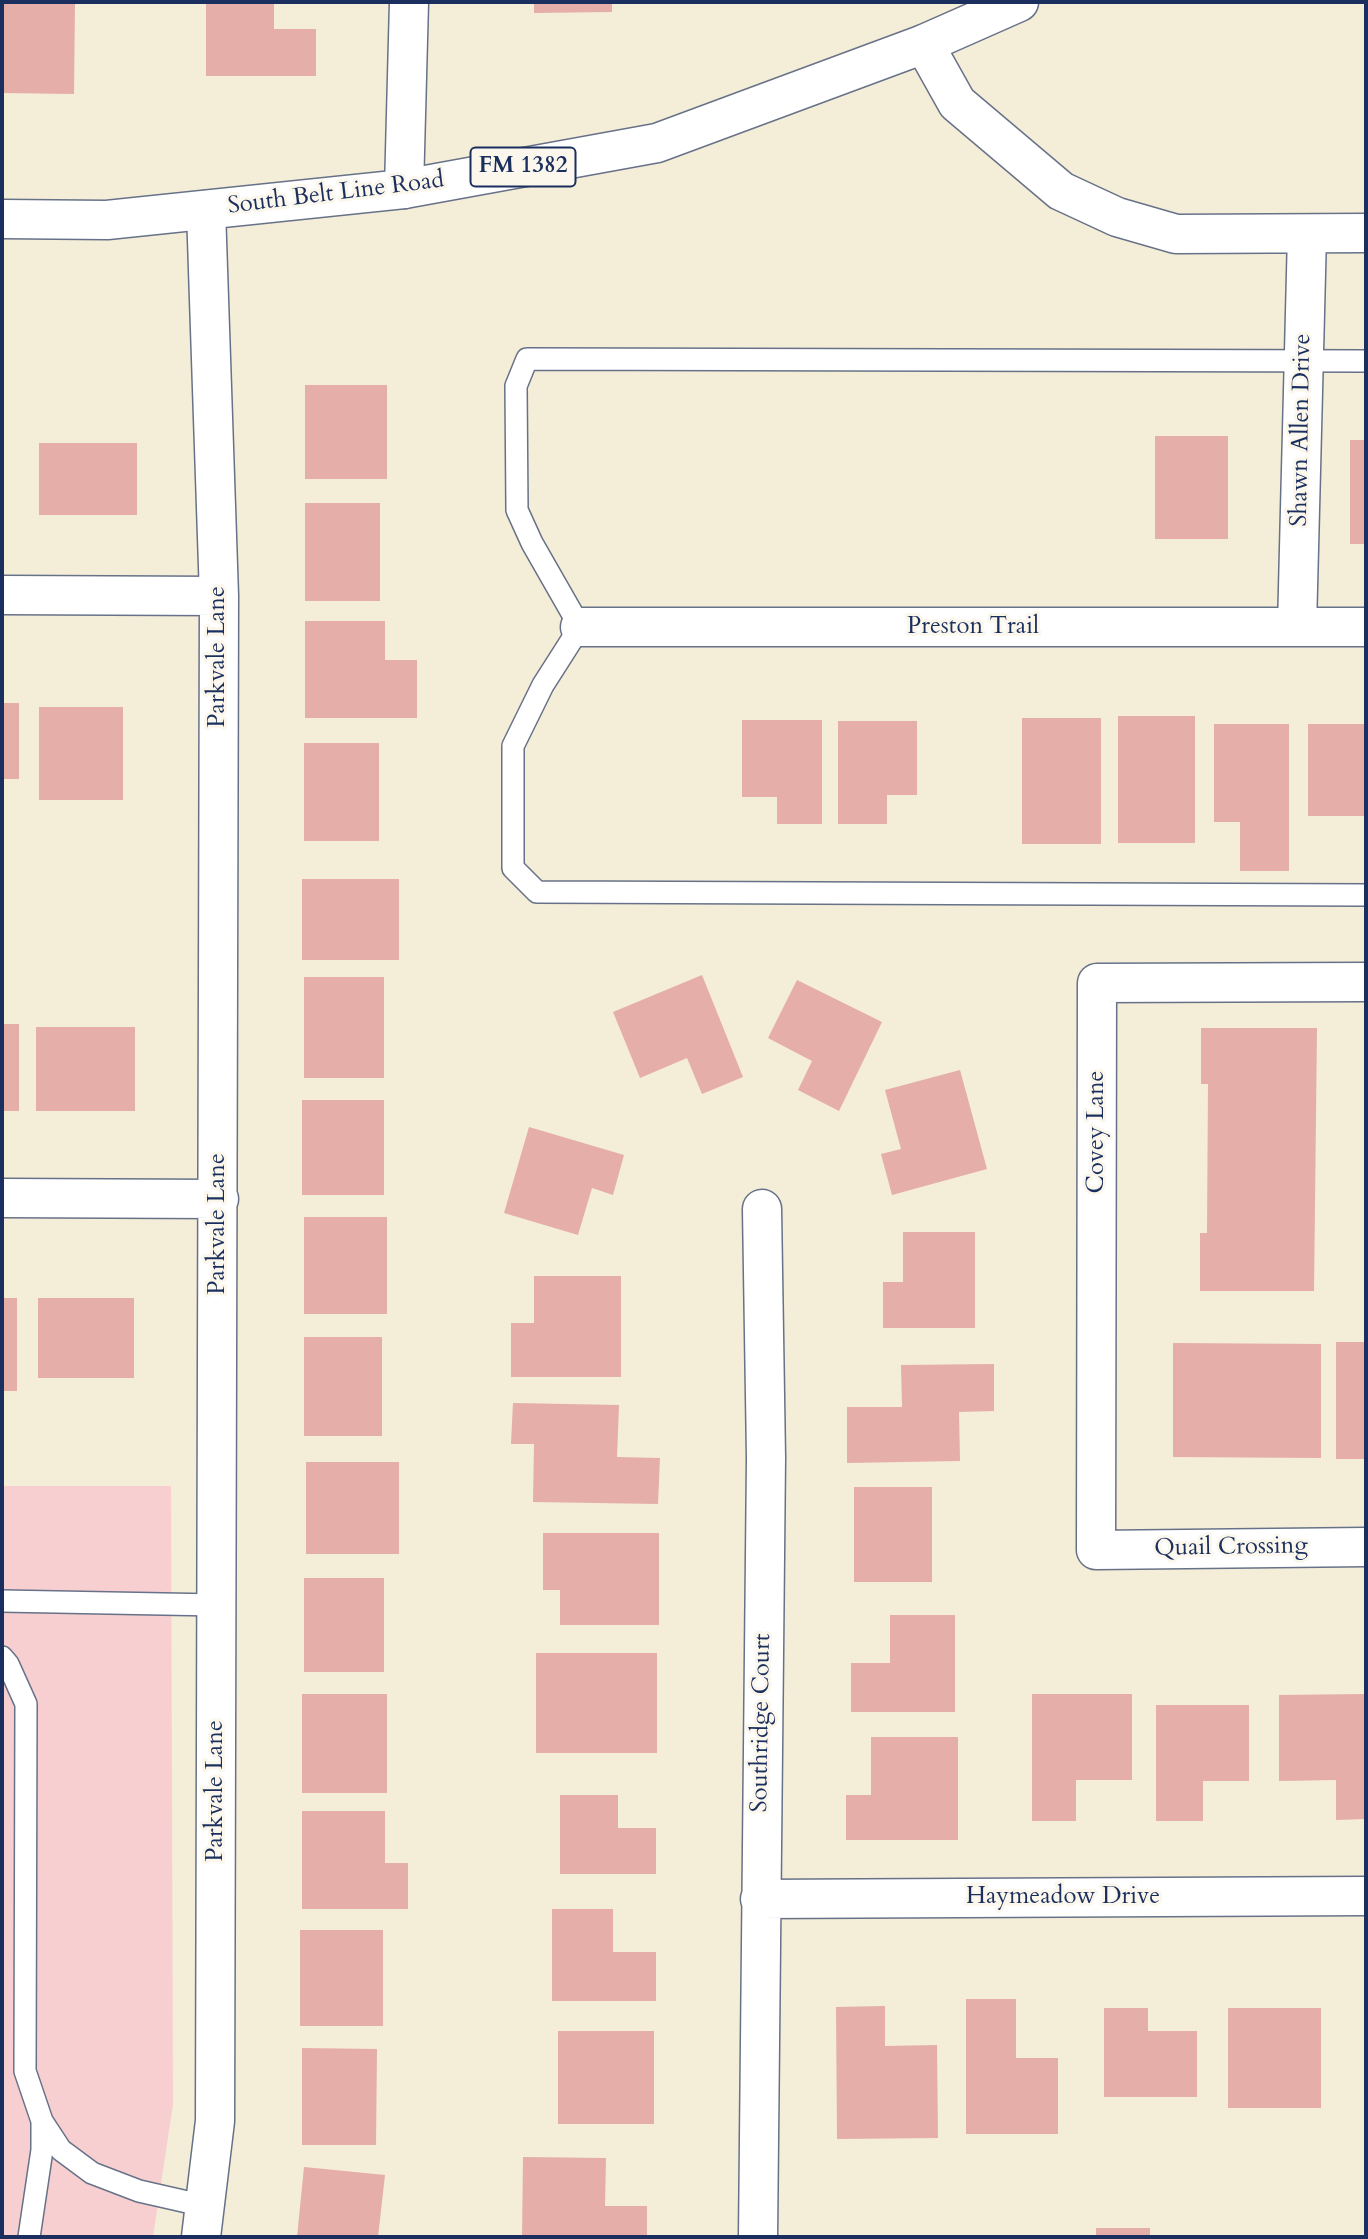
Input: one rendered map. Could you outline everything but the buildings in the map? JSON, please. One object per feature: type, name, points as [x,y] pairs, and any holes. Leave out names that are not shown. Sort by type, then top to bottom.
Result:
[{"type":"street","points":[[404,189],[409,2]]},
{"type":"street","name":"South Belt Line Road","points":[[2,219],[107,220],[404,189],[657,143],[924,44],[1019,2]]},
{"type":"street","points":[[924,44],[957,103],[1061,191],[1117,217],[1176,234],[1366,233]]},
{"type":"street","name":"Parkvale Lane","points":[[203,2222],[215,2121],[219,1199],[219,596],[206,210]]},
{"type":"street","name":"Shawn Allen Drive","points":[[1297,627],[1307,234]]},
{"type":"street","points":[[2,595],[219,596]]},
{"type":"street","name":"Preston Trail","points":[[580,627],[1366,628]]},
{"type":"street","name":"Covey Lane","points":[[1096,1550],[1097,983],[1366,982]]},
{"type":"street","points":[[2,1198],[219,1199]]},
{"type":"street","name":"Southridge Court","points":[[758,2237],[766,1458],[762,1209]]},
{"type":"street","name":"Quail Crossing","points":[[1096,1550],[1366,1547]]},
{"type":"street","name":"Haymeadow Drive","points":[[760,1899],[1366,1896]]},
{"type":"lane","points":[[1366,361],[527,359],[516,386],[517,510],[532,543],[580,627],[543,685],[513,746],[513,868],[537,892],[1366,895]]},
{"type":"lane","points":[[2,1601],[217,1605]]},
{"type":"lane","points":[[2,1657],[8,1664],[26,1704],[25,2071],[42,2121],[61,2150],[92,2173],[139,2191],[203,2222]]},
{"type":"lane","points":[[29,2237],[42,2150],[42,2121]]},
{"type":"shaded area","points":[[2,1486],[171,1486],[173,2104],[153,2237],[2,2237]]}]
